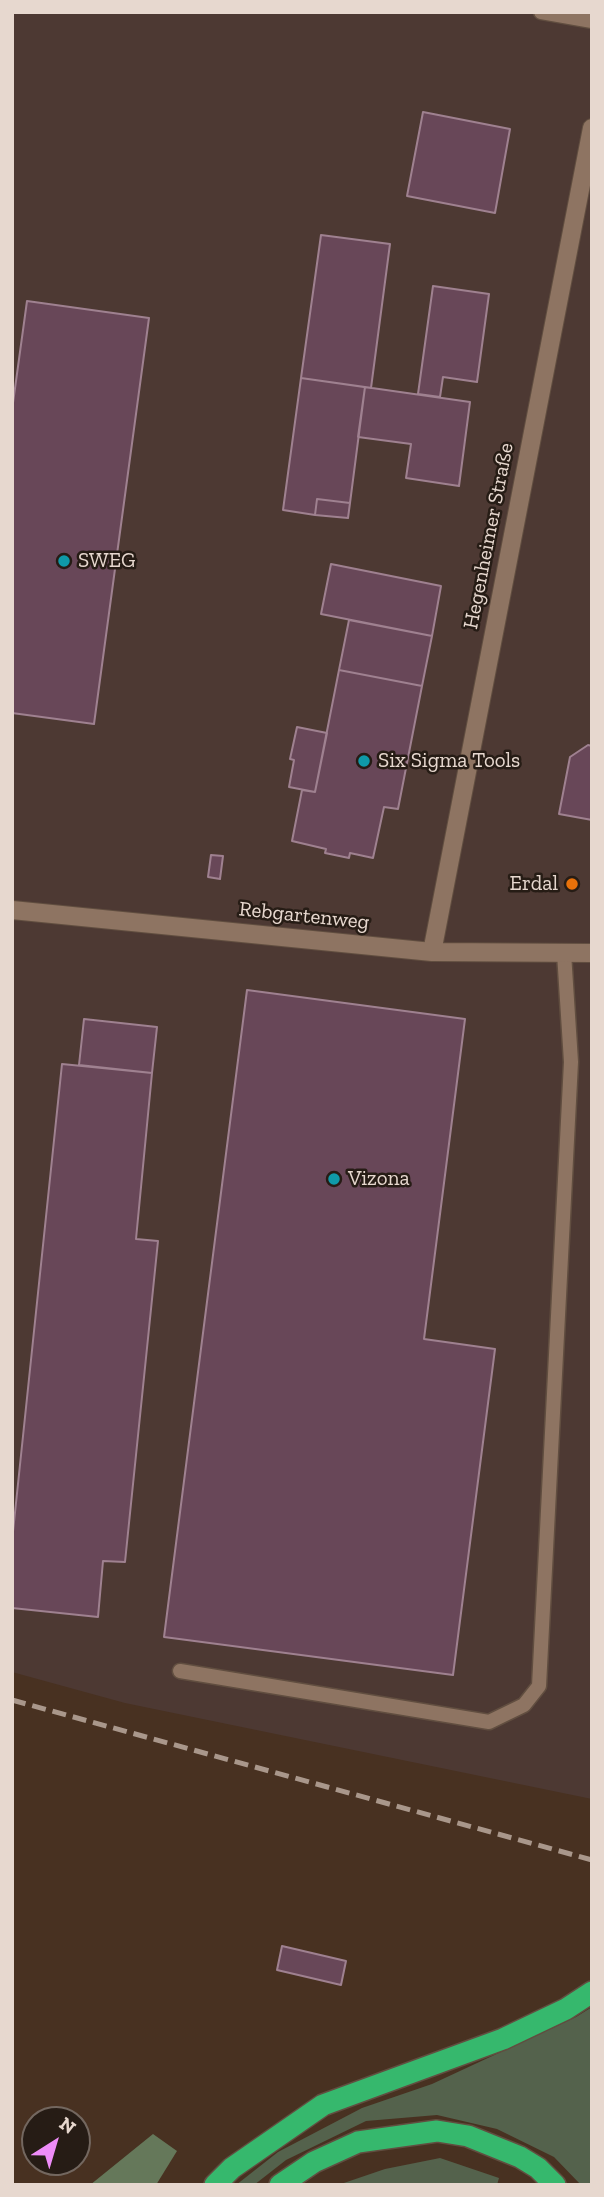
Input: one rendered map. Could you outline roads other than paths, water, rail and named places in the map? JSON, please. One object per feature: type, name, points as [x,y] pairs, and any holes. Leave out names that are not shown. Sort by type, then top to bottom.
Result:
[{"type":"highway","points":[[215,2185],[232,2168],[323,2105],[503,2039],[566,2010],[592,1992]]},
{"type":"highway","points":[[279,2185],[314,2162],[358,2143],[437,2131],[468,2136],[520,2157],[538,2168],[555,2185]]},
{"type":"street","name":"Hegenheimer Straße","points":[[432,952],[592,128]]},
{"type":"street","name":"Rebgartenweg","points":[[12,910],[432,952],[592,953]]},
{"type":"lane","points":[[541,12],[592,21]]},
{"type":"lane","points":[[180,1671],[489,1722],[524,1705],[539,1686],[571,1062],[564,953]]},
{"type":"railway","points":[[12,1700],[592,1860]]},
{"type":"place","name":"SWEG","points":[[64,561]]},
{"type":"place","name":"Six Sigma Tools","points":[[364,761]]},
{"type":"place","name":"Erdal","points":[[572,884]]},
{"type":"place","name":"Vizona","points":[[334,1179]]}]
